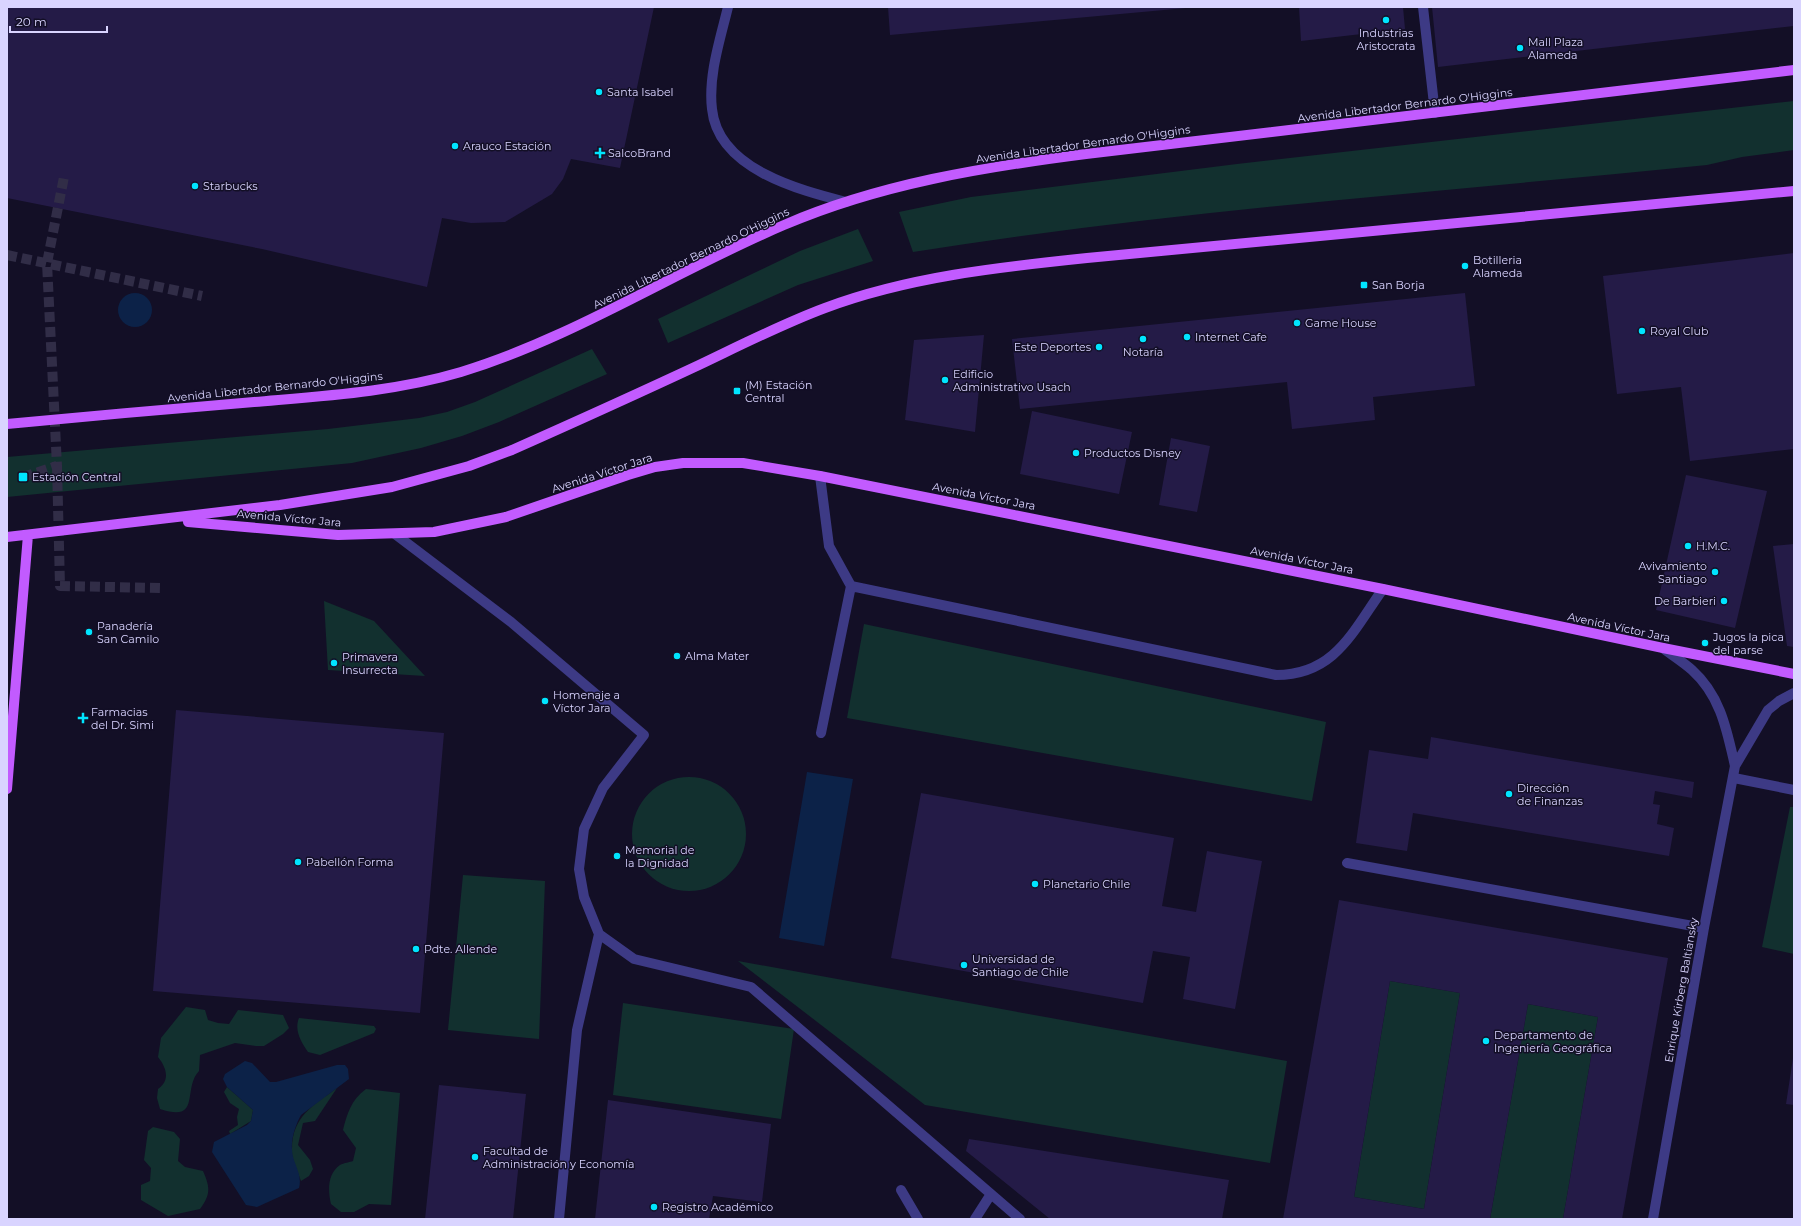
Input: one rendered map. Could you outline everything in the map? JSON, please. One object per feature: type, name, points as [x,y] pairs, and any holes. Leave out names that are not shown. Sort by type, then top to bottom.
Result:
[{"type":"main road","name":"Avenida Libertador Bernardo O'Higgins","points":[[7,424],[357,393],[420,382],[456,373],[486,364],[558,335],[749,240],[794,221],[878,192],[1001,166],[1794,70]]},
{"type":"main road","points":[[7,537],[168,520],[280,505],[392,487],[469,466],[512,450],[780,327],[826,308],[876,293],[949,276],[1003,267],[1102,256],[1794,191]]},
{"type":"main road","name":"Avenida Víctor Jara","points":[[168,520],[332,535],[434,532],[506,517],[628,475],[655,468],[683,463],[742,463],[820,476],[1383,589],[1794,674]]},
{"type":"main road","points":[[7,789],[28,535]]},
{"type":"street","points":[[728,7],[715,66],[711,95],[712,111],[716,126],[723,139],[745,162],[771,177],[808,192],[846,202]]},
{"type":"street","points":[[1423,7],[1435,113]]},
{"type":"street","points":[[820,476],[829,546],[851,586],[821,733]]},
{"type":"street","points":[[395,534],[511,622],[644,735],[603,788],[584,829],[579,869],[584,897],[599,934],[634,959],[751,987],[1020,1219]]},
{"type":"street","points":[[851,586],[1276,676],[1308,671],[1323,663],[1347,642],[1383,589]]},
{"type":"street","name":"Enrique Kirberg Baltiansky","points":[[1653,1219],[1704,928],[1734,778],[1735,766],[1725,721],[1714,695],[1692,670],[1663,648]]},
{"type":"street","name":"Enrique Kirberg Baltiansky","points":[[1735,766],[1768,710],[1779,701],[1794,693]]},
{"type":"street","points":[[1734,778],[1794,790]]},
{"type":"street","points":[[1346,863],[1704,928]]},
{"type":"street","points":[[559,1219],[577,1030],[599,934]]},
{"type":"street","points":[[901,1190],[918,1219]]},
{"type":"street","points":[[975,1219],[991,1194]]},
{"type":"green space","points":[[1794,101],[1794,150],[1742,157],[1707,165],[1210,213],[1012,237],[913,252],[899,212],[971,197],[1237,164]]},
{"type":"green space","points":[[858,229],[873,261],[798,285],[668,343],[658,319],[800,251]]},
{"type":"green space","points":[[592,349],[607,374],[499,422],[462,436],[421,448],[352,463],[7,497],[7,457],[328,429],[419,418],[447,412],[475,402]]},
{"type":"green space","points":[[324,601],[374,621],[425,676],[328,670]]},
{"type":"green space","points":[[864,624],[1326,722],[1312,801],[847,718]]},
{"type":"green space","points":[[689,777],[711,781],[729,794],[742,812],[746,834],[742,856],[729,874],[711,887],[689,891],[667,887],[649,874],[636,856],[632,834],[636,812],[649,794],[667,781]]},
{"type":"green space","points":[[1790,807],[1794,807],[1794,954],[1762,947]]},
{"type":"green space","points":[[463,875],[545,881],[539,1039],[448,1030]]},
{"type":"green space","points":[[738,961],[1287,1061],[1270,1163],[925,1105]]},
{"type":"green space","points":[[1390,981],[1460,993],[1424,1209],[1354,1197]]},
{"type":"green space","points":[[623,1003],[794,1029],[781,1119],[613,1095]]},
{"type":"green space","points":[[1528,1004],[1598,1017],[1563,1219],[1490,1219]]},
{"type":"green space","points":[[186,1007],[205,1010],[208,1020],[229,1024],[238,1010],[283,1015],[289,1028],[283,1034],[264,1046],[235,1043],[200,1055],[199,1071],[194,1078],[189,1102],[186,1108],[181,1112],[173,1112],[160,1109],[157,1098],[158,1089],[165,1082],[166,1078],[165,1069],[158,1057],[161,1038]]},
{"type":"green space","points":[[299,1018],[374,1026],[376,1029],[374,1033],[320,1055],[308,1052],[303,1044],[297,1027]]},
{"type":"green space","points":[[227,1087],[253,1110],[251,1121],[230,1134],[229,1131],[238,1125],[237,1117],[239,1109],[230,1103],[224,1092]]},
{"type":"green space","points":[[337,1088],[315,1121],[303,1123],[298,1145],[310,1160],[313,1169],[309,1176],[301,1181],[292,1153],[293,1138],[296,1128],[306,1112]]},
{"type":"green space","points":[[366,1089],[400,1093],[391,1205],[369,1204],[354,1212],[341,1212],[331,1204],[329,1188],[331,1178],[333,1173],[340,1165],[353,1161],[356,1148],[343,1130],[348,1113],[353,1103]]},
{"type":"green space","points":[[153,1127],[174,1132],[180,1139],[178,1161],[185,1167],[203,1171],[208,1186],[208,1195],[200,1209],[168,1216],[141,1200],[141,1185],[150,1181],[151,1168],[144,1160],[148,1131]]},
{"type":"water","points":[[132,293],[138,293],[142,294],[149,300],[152,310],[151,317],[145,324],[138,327],[132,327],[128,326],[121,320],[118,313],[118,307],[119,303],[125,296]]},
{"type":"water","points":[[807,772],[853,779],[824,946],[779,938]]},
{"type":"water","points":[[245,1061],[252,1063],[270,1082],[276,1082],[337,1065],[345,1065],[348,1069],[349,1079],[301,1115],[299,1119],[292,1140],[292,1154],[299,1173],[299,1188],[257,1207],[246,1205],[212,1152],[214,1142],[247,1125],[251,1121],[253,1110],[227,1087],[223,1079],[225,1074]]},
{"type":"building","points":[[7,7],[654,7],[620,168],[571,159],[563,179],[552,194],[505,222],[471,223],[442,218],[427,287],[262,249],[7,198]]},
{"type":"building","points":[[888,7],[1186,7],[1186,8],[890,35]]},
{"type":"building","points":[[1299,7],[1403,7],[1405,29],[1301,41]]},
{"type":"building","name":"Mall Plaza Alameda","points":[[1432,7],[1794,7],[1794,26],[1438,67]]},
{"type":"building","points":[[1794,253],[1794,449],[1690,461],[1681,387],[1617,394],[1603,276]]},
{"type":"building","points":[[1465,293],[1475,386],[1373,397],[1375,420],[1292,429],[1287,382],[1020,409],[1012,339]]},
{"type":"building","name":"Edificio Administrativo Usach","points":[[984,335],[975,432],[905,420],[914,340]]},
{"type":"building","name":"Productos Disney","points":[[1032,411],[1132,432],[1119,494],[1020,474]]},
{"type":"building","points":[[1171,438],[1210,446],[1197,512],[1159,505]]},
{"type":"building","points":[[1686,475],[1767,491],[1735,628],[1656,610]]},
{"type":"building","points":[[1794,544],[1794,647],[1787,646],[1773,546]]},
{"type":"building","name":"Pabellón Forma","points":[[176,710],[444,733],[420,1013],[153,991]]},
{"type":"building","name":"Dirección de Finanzas","points":[[1431,737],[1694,782],[1692,798],[1655,791],[1653,804],[1660,805],[1657,824],[1674,828],[1669,856],[1413,813],[1407,851],[1356,843],[1369,750],[1428,759]]},
{"type":"building","name":"Planetario Chile","points":[[921,793],[1174,838],[1162,906],[1196,912],[1207,851],[1262,861],[1235,1009],[1183,999],[1190,957],[1153,951],[1143,1003],[891,958]]},
{"type":"building","name":"Departamento de Ingeniería Geográfica","points":[[1339,900],[1668,958],[1622,1219],[1563,1219],[1598,1017],[1528,1004],[1490,1219],[1283,1219]],"holes":[[[1390,981],[1460,993],[1424,1209],[1354,1197]]]},
{"type":"building","points":[[1793,1058],[1794,1059],[1794,1105],[1786,1104]]},
{"type":"building","name":"Facultad de Administración y Economía","points":[[439,1085],[526,1094],[513,1219],[425,1219]]},
{"type":"building","points":[[608,1100],[771,1124],[762,1202],[713,1196],[709,1219],[595,1219]]},
{"type":"building","points":[[969,1139],[1229,1180],[1222,1219],[1050,1219],[966,1151]]},
{"type":"tunnel","points":[[23,477],[57,466],[47,263],[64,177]]},
{"type":"tunnel","points":[[7,255],[202,296]]},
{"type":"tunnel","points":[[57,466],[60,586],[160,588]]},
{"type":"place","name":"Industrias Aristocrata","points":[[1386,20]]},
{"type":"place","name":"Mall Plaza Alameda","points":[[1520,48]]},
{"type":"place","name":"Santa Isabel","points":[[599,92]]},
{"type":"place","name":"Arauco Estación","points":[[455,146]]},
{"type":"place","name":"SalcoBrand","points":[[600,153]]},
{"type":"place","name":"Starbucks","points":[[195,186]]},
{"type":"place","name":"Botilleria Alameda","points":[[1465,266]]},
{"type":"place","name":"San Borja","points":[[1364,285]]},
{"type":"place","name":"Game House","points":[[1297,323]]},
{"type":"place","name":"Royal Club","points":[[1642,331]]},
{"type":"place","name":"Internet Cafe","points":[[1187,337]]},
{"type":"place","name":"Notaría","points":[[1143,339]]},
{"type":"place","name":"Este Deportes","points":[[1099,347]]},
{"type":"place","name":"Edificio Administrativo Usach","points":[[945,380]]},
{"type":"place","name":"(M) Estación Central","points":[[737,391]]},
{"type":"place","name":"Productos Disney","points":[[1076,453]]},
{"type":"place","name":"Estación Central","points":[[23,477]]},
{"type":"place","name":"H.M.C.","points":[[1688,546]]},
{"type":"place","name":"Avivamiento Santiago","points":[[1715,572]]},
{"type":"place","name":"De Barbieri","points":[[1724,601]]},
{"type":"place","name":"Panadería San Camilo","points":[[89,632]]},
{"type":"place","name":"Jugos la pica del parse","points":[[1705,643]]},
{"type":"place","name":"Alma Mater","points":[[677,656]]},
{"type":"place","name":"Primavera Insurrecta","points":[[334,663]]},
{"type":"place","name":"Homenaje a Víctor Jara","points":[[545,701]]},
{"type":"place","name":"Farmacias del Dr. Simi","points":[[83,718]]},
{"type":"place","name":"Dirección de Finanzas","points":[[1509,794]]},
{"type":"place","name":"Memorial de la Dignidad","points":[[617,856]]},
{"type":"place","name":"Pabellón Forma","points":[[298,862]]},
{"type":"place","name":"Planetario Chile","points":[[1035,884]]},
{"type":"place","name":"Pdte. Allende","points":[[416,949]]},
{"type":"place","name":"Universidad de Santiago de Chile","points":[[964,965]]},
{"type":"place","name":"Departamento de Ingeniería Geográfica","points":[[1486,1041]]},
{"type":"place","name":"Facultad de Administración y Economía","points":[[475,1157]]},
{"type":"place","name":"Registro Académico","points":[[654,1207]]}]
